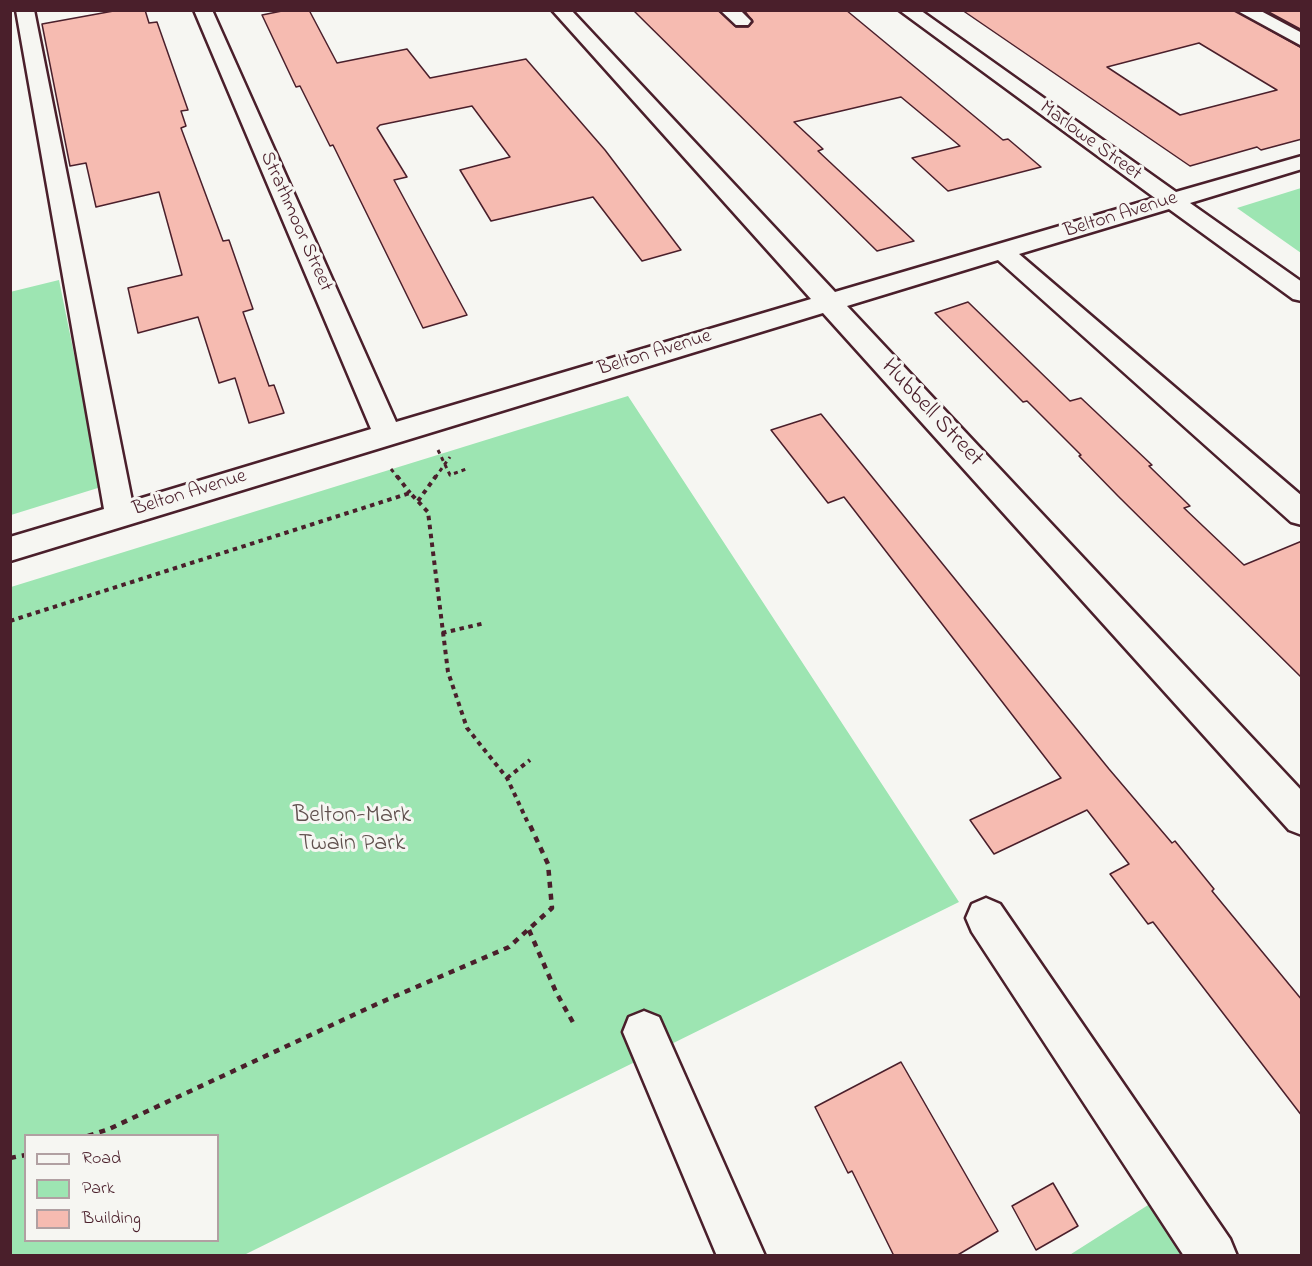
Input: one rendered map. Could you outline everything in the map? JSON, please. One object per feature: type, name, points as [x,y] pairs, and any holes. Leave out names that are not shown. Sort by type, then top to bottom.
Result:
[{"type":"street","points":[[25,10],[120,516]]},
{"type":"street","name":"Strathmoor Street","points":[[203,10],[387,434]]},
{"type":"street","name":"Hubbell Street","points":[[561,10],[1302,818]]},
{"type":"street","name":"Marlowe Street","points":[[908,10],[1302,294]]},
{"type":"street","points":[[1245,10],[1302,41]]},
{"type":"street","name":"Belton Avenue","points":[[10,549],[387,434],[1302,162]]},
{"type":"street","points":[[1003,252],[1302,514]]},
{"type":"street","points":[[986,918],[1213,1256]]},
{"type":"street","points":[[644,1032],[741,1256]]},
{"type":"path","points":[[425,423],[450,475],[469,468]]},
{"type":"path","points":[[418,501],[450,457]]},
{"type":"path","points":[[94,1134],[376,1004],[508,947],[552,908],[548,864],[507,778],[467,728],[448,672],[428,512],[391,470]]},
{"type":"path","points":[[10,621],[410,494]]},
{"type":"path","points":[[442,633],[485,623]]},
{"type":"path","points":[[507,778],[530,760]]},
{"type":"path","points":[[528,930],[556,992],[575,1026]]},
{"type":"green space","points":[[1301,188],[1301,253],[1237,208]]},
{"type":"green space","points":[[59,280],[101,487],[11,515],[10,292]]},
{"type":"green space","name":"Belton-Mark Twain Park","points":[[628,396],[959,902],[244,1255],[11,1256],[11,587]]},
{"type":"green space","points":[[1156,1200],[1193,1256],[1068,1256]]},
{"type":"building","points":[[119,10],[145,10],[149,23],[157,22],[188,110],[181,111],[186,126],[181,128],[223,241],[229,240],[253,309],[243,312],[269,386],[274,385],[284,413],[249,423],[235,378],[219,383],[198,317],[138,333],[128,288],[182,275],[159,192],[96,207],[86,163],[70,166],[42,24]]},
{"type":"building","points":[[287,10],[309,10],[337,63],[407,49],[430,78],[526,59],[605,150],[681,250],[642,261],[593,197],[491,221],[460,170],[510,157],[472,106],[380,125],[377,128],[407,177],[394,180],[467,315],[423,328],[333,145],[330,146],[300,86],[296,87],[262,15]]},
{"type":"building","points":[[633,10],[718,10],[736,27],[748,27],[753,22],[744,10],[846,10],[1003,140],[1008,139],[1041,167],[948,191],[912,158],[960,146],[901,97],[794,122],[823,149],[818,151],[914,241],[877,251]]},
{"type":"building","points":[[962,10],[1234,10],[1302,48],[1302,139],[1261,150],[1257,147],[1190,166]],"holes":[[[1199,43],[1277,90],[1180,115],[1107,67]]]},
{"type":"building","points":[[1265,10],[1302,10],[1302,30]]},
{"type":"building","points":[[968,302],[1070,401],[1081,398],[1152,465],[1149,466],[1190,506],[1184,508],[1244,565],[1302,541],[1302,678],[1118,496],[1027,401],[1023,402],[935,313]]},
{"type":"building","points":[[821,414],[1109,769],[1172,843],[1175,841],[1214,889],[1212,891],[1302,1000],[1302,1116],[1153,922],[1148,924],[1110,874],[1129,864],[1087,810],[994,854],[970,820],[1061,778],[844,497],[828,503],[771,430]]},
{"type":"building","points":[[901,1062],[998,1231],[956,1256],[894,1256],[852,1171],[848,1173],[815,1107]]},
{"type":"building","points":[[1053,1183],[1078,1226],[1036,1250],[1012,1206]]}]
